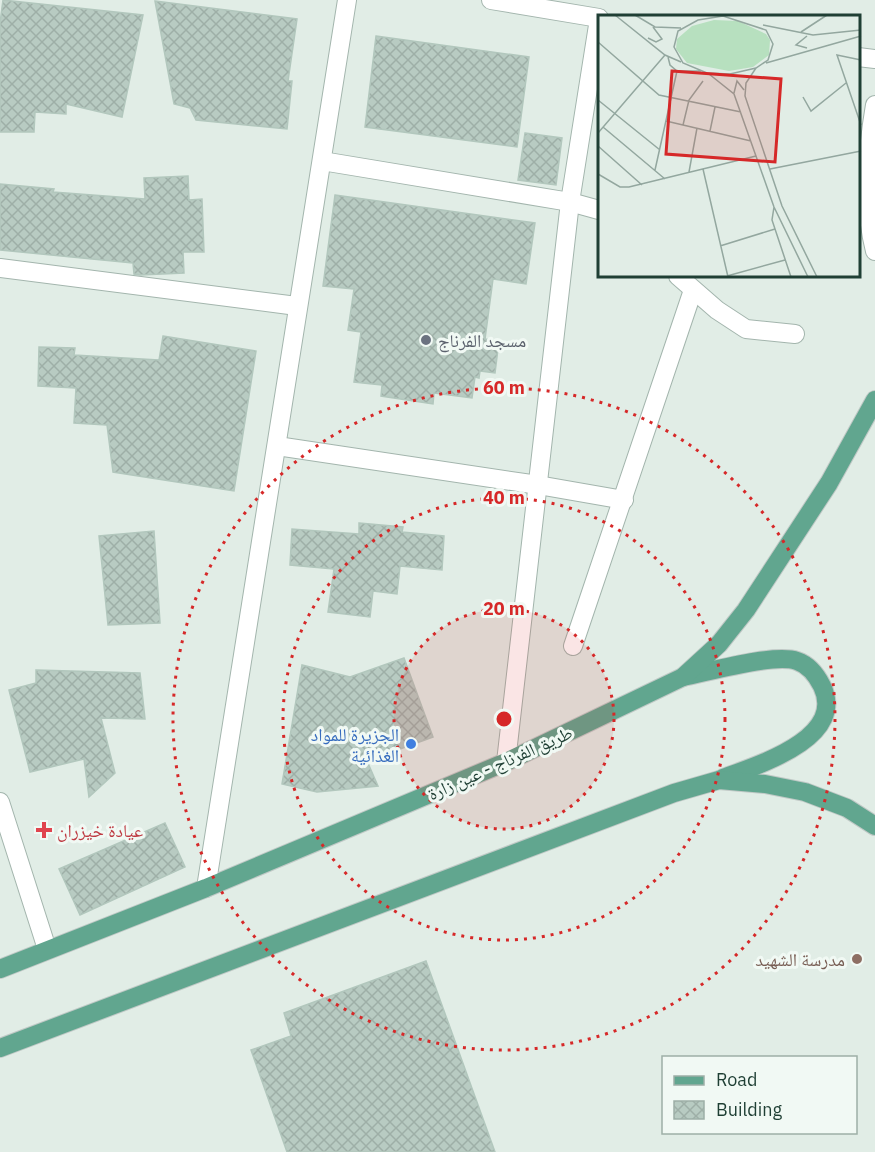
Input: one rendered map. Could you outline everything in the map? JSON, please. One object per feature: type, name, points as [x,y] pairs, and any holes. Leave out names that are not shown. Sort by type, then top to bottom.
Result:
[{"type":"main road","name":"طريق الفرناج - عين زارة","points":[[0,969],[206,888],[506,762],[683,677],[719,644],[772,573],[830,483],[875,400]]},
{"type":"main road","points":[[0,1048],[674,793],[719,780],[779,755],[810,737],[824,718],[826,695],[816,674],[797,661],[774,659],[683,677]]},
{"type":"main road","points":[[719,780],[765,784],[805,792],[847,808],[875,826]]},
{"type":"street","points":[[206,888],[347,0]]},
{"type":"street","points":[[491,0],[598,18]]},
{"type":"street","points":[[600,15],[602,0]]},
{"type":"street","points":[[506,762],[570,202],[598,24]]},
{"type":"street","points":[[860,57],[875,59]]},
{"type":"street","points":[[875,105],[869,159],[868,204],[875,251]]},
{"type":"street","points":[[322,161],[570,202],[598,210]]},
{"type":"street","points":[[0,268],[297,306]]},
{"type":"street","points":[[680,278],[746,329],[795,334]]},
{"type":"street","points":[[573,646],[693,290]]},
{"type":"street","points":[[277,446],[624,500]]},
{"type":"street","points":[[0,802],[47,950]]},
{"type":"building","points":[[3,0],[143,15],[122,117],[66,104],[66,114],[35,112],[34,132],[0,132],[0,23]]},
{"type":"building","points":[[155,1],[297,19],[288,81],[292,81],[287,129],[196,120],[190,108],[174,104]]},
{"type":"building","points":[[376,36],[529,57],[517,147],[365,127]]},
{"type":"building","points":[[525,133],[562,138],[556,185],[518,180]]},
{"type":"building","points":[[188,176],[189,200],[202,199],[204,252],[183,252],[184,273],[140,275],[134,274],[133,263],[0,250],[0,184],[54,189],[53,192],[145,199],[144,178]]},
{"type":"building","points":[[335,195],[535,223],[526,284],[493,279],[485,339],[499,341],[495,373],[480,371],[479,378],[475,377],[472,398],[434,393],[433,404],[381,396],[382,385],[354,382],[361,332],[348,330],[354,289],[323,286]]},
{"type":"building","points":[[163,336],[256,351],[234,491],[113,472],[107,425],[74,423],[76,388],[38,386],[39,347],[75,348],[74,355],[159,360]]},
{"type":"building","points":[[359,523],[403,527],[402,532],[444,536],[442,570],[400,566],[397,594],[373,591],[370,617],[328,612],[334,569],[290,565],[292,529],[359,534]]},
{"type":"building","points":[[154,531],[160,623],[108,625],[99,536]]},
{"type":"building","points":[[404,658],[433,737],[367,761],[378,786],[317,792],[282,784],[302,665],[350,677]]},
{"type":"building","points":[[36,670],[140,673],[145,719],[101,718],[115,773],[89,797],[84,759],[30,772],[9,690],[36,683]]},
{"type":"building","points":[[165,823],[185,867],[80,915],[59,869]]},
{"type":"building","points":[[426,961],[495,1152],[287,1152],[251,1050],[291,1036],[284,1013]]},
{"type":"place","name":"مسجد الفرناج","points":[[426,340]]},
{"type":"place","name":"الجزيرة للمواد الغذائية","points":[[411,744]]},
{"type":"place","name":"عيادة خيزران","points":[[44,830]]},
{"type":"place","name":"مدرسة الشهيد","points":[[857,959]]}]
